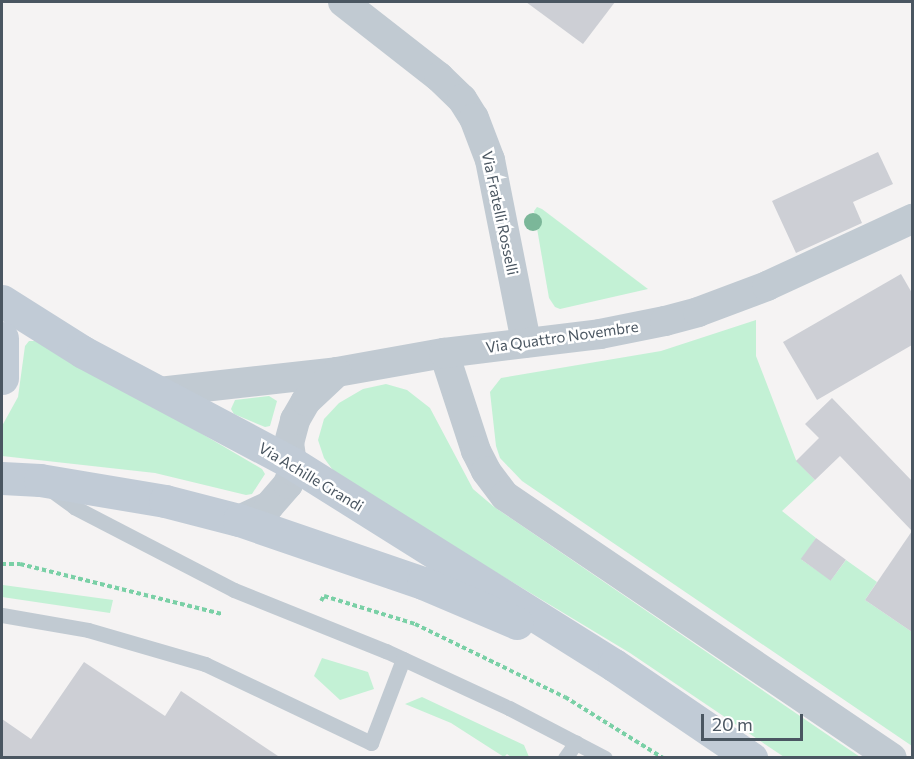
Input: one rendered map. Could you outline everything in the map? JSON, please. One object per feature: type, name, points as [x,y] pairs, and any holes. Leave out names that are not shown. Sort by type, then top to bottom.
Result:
[{"type":"main road","name":"Via Achille Grandi","points":[[2,301],[83,352],[292,463],[614,665],[751,758]]},
{"type":"main road","points":[[2,338],[2,378]]},
{"type":"main road","name":"Via Achille Grandi","points":[[2,478],[40,480],[165,501],[238,520],[423,583],[614,665]]},
{"type":"street","name":"Via Fratelli Rosselli","points":[[343,2],[439,77],[462,99],[474,118],[490,160],[525,342]]},
{"type":"street","name":"Via Quattro Novembre","points":[[159,393],[336,372],[444,352],[600,334],[698,312],[767,286],[912,219]]},
{"type":"street","points":[[444,352],[476,451],[486,471],[506,496],[892,758]]},
{"type":"street","points":[[238,520],[262,510],[279,496],[291,478],[290,443],[300,409],[336,372]]},
{"type":"lane","points":[[40,480],[74,507],[234,590],[403,659],[605,758]]},
{"type":"lane","points":[[2,615],[88,630],[205,664],[371,743],[403,659]]},
{"type":"lane","points":[[565,758],[576,742]]},
{"type":"green space","points":[[537,207],[648,289],[560,309],[555,307],[549,298],[534,211]]},
{"type":"green space","points":[[756,320],[756,356],[796,460],[815,480],[782,511],[816,538],[802,560],[831,580],[846,560],[877,582],[865,600],[912,632],[912,746],[522,481],[500,458],[496,446],[490,392],[501,378],[661,351]]},
{"type":"green space","points":[[29,341],[35,341],[151,404],[262,469],[265,474],[252,494],[246,495],[155,473],[2,456],[2,426],[18,397],[25,346]]},
{"type":"green space","points":[[386,384],[407,390],[430,408],[473,489],[493,506],[860,757],[784,757],[630,653],[338,477],[324,458],[318,440],[324,419],[339,403],[363,389]]},
{"type":"green space","points":[[269,396],[277,401],[270,426],[265,427],[234,414],[231,409],[235,400]]},
{"type":"green space","points":[[2,585],[113,600],[110,613],[2,597]]},
{"type":"green space","points":[[322,658],[368,672],[374,689],[340,700],[314,676]]},
{"type":"green space","points":[[422,697],[524,745],[529,757],[511,757],[507,754],[504,757],[451,723],[405,704]]},
{"type":"building","points":[[526,2],[615,2],[583,44]]},
{"type":"building","points":[[878,152],[893,184],[853,202],[862,223],[796,253],[772,201]]},
{"type":"building","points":[[901,274],[912,293],[912,345],[817,400],[783,342]]},
{"type":"building","points":[[832,398],[912,481],[912,531],[840,456],[815,480],[796,461],[819,438],[805,424]]},
{"type":"building","points":[[912,531],[912,632],[865,600]]},
{"type":"building","points":[[816,538],[846,560],[831,581],[801,559]]},
{"type":"building","points":[[84,662],[165,716],[181,691],[281,758],[2,758],[2,719],[31,739]]}]
